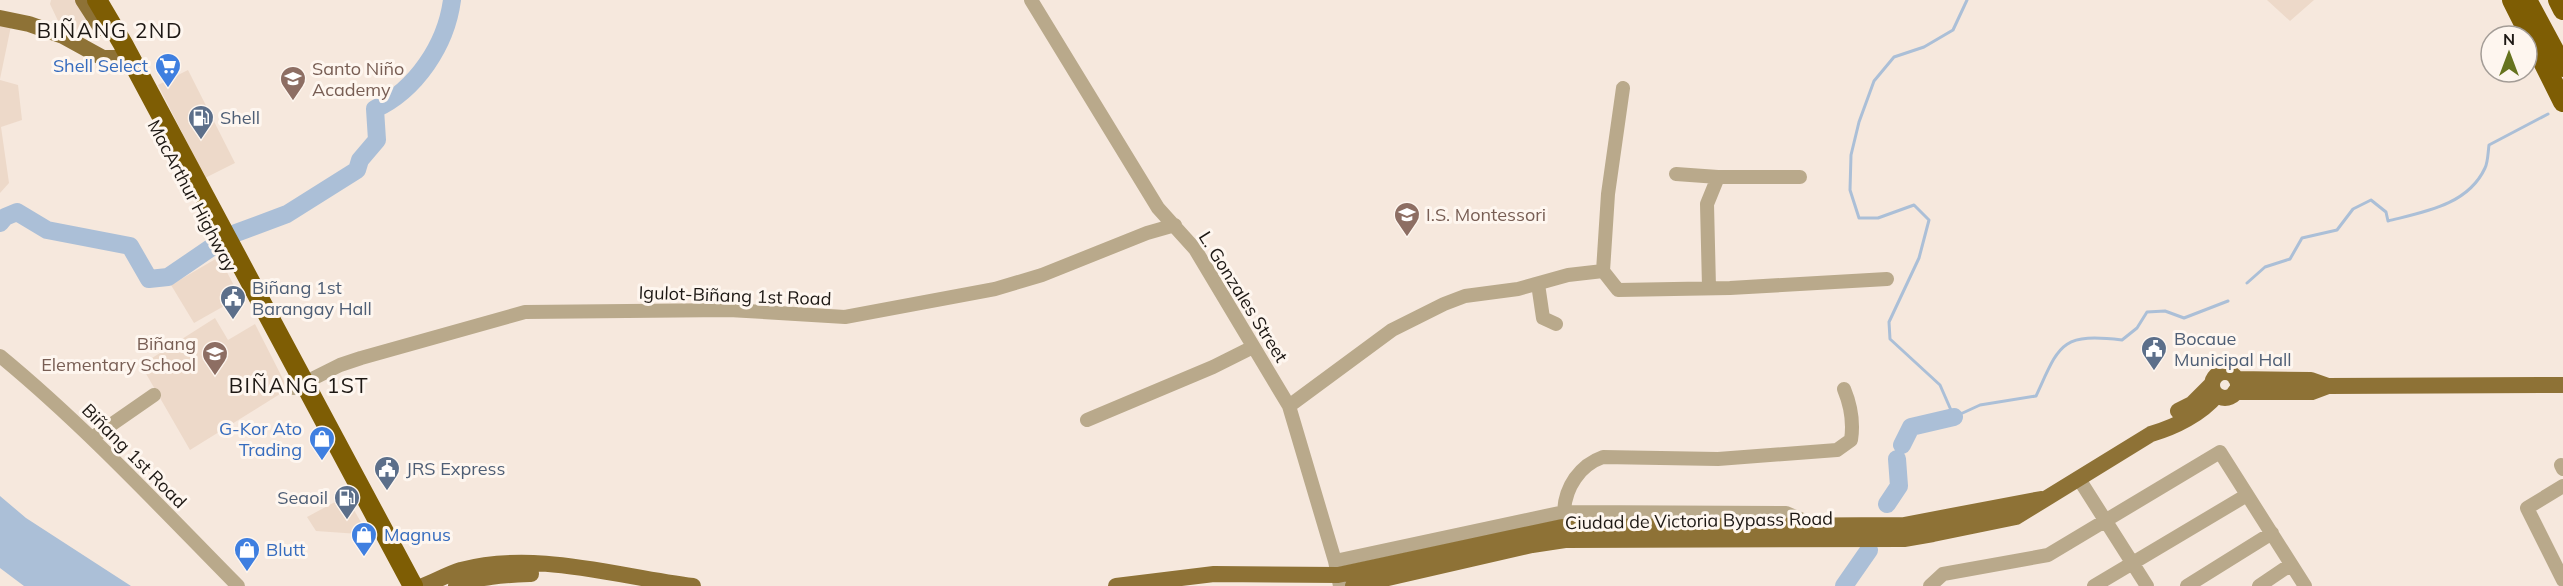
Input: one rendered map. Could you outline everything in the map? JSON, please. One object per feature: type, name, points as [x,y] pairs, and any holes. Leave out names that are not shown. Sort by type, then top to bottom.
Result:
[{"type":"highway","points":[[92,0],[106,24]]},
{"type":"highway","points":[[97,0],[106,24]]},
{"type":"highway","points":[[2512,0],[2563,102]]},
{"type":"highway","points":[[2527,0],[2563,67]]},
{"type":"highway","points":[[2558,0],[2563,10]]},
{"type":"highway","name":"MacArthur Highway","points":[[106,24],[299,386],[398,586]]},
{"type":"highway","name":"MacArthur Highway","points":[[299,386],[413,586]]},
{"type":"main road","name":"MacArthur Highway","points":[[83,0],[106,24]]},
{"type":"main road","name":"MacArthur Highway","points":[[103,0],[106,24]]},
{"type":"main road","points":[[0,18],[29,24],[63,36],[98,56],[123,56]]},
{"type":"main road","points":[[2223,372],[2231,373],[2235,385],[2228,397],[2214,390],[2215,376],[2223,372]]},
{"type":"main road","points":[[2235,385],[2312,392],[2328,386],[2563,385]]},
{"type":"main road","name":"Ciudad de Victoria Bypass Road","points":[[1353,586],[1565,540],[1904,532],[2042,499],[2151,434],[2162,420],[2214,390]]},
{"type":"main road","name":"Ciudad de Victoria Bypass Road","points":[[1116,586],[1214,574],[1338,574],[1562,527],[1812,524],[1849,532]]},
{"type":"main road","points":[[423,586],[461,571],[507,563],[544,564],[693,586]]},
{"type":"main road","points":[[456,586],[464,582],[511,575],[559,574],[583,570]]},
{"type":"main road","name":"Ciudad de Victoria Bypass Road","points":[[1137,584],[1174,586]]},
{"type":"street","name":"L. Gonzales Street","points":[[1031,0],[1158,208],[1195,249],[1289,406],[1338,574]]},
{"type":"street","points":[[1623,88],[1611,166],[1603,271],[1618,290],[1887,279]]},
{"type":"street","points":[[1676,174],[1718,177],[1800,177]]},
{"type":"street","points":[[1709,287],[1707,204],[1718,177]]},
{"type":"street","name":"Igulot-Biñang 1st Road","points":[[299,386],[340,365],[361,358],[525,312],[729,310],[845,317],[933,302],[1042,276],[1147,233],[1175,225]]},
{"type":"street","points":[[1289,406],[1392,330],[1444,304],[1465,296],[1518,290],[1568,275],[1603,271]]},
{"type":"street","points":[[1538,284],[1543,318],[1556,324]]},
{"type":"street","points":[[1087,420],[1214,367],[1253,347]]},
{"type":"street","name":"Biñang 1st Road","points":[[0,356],[41,390],[92,438],[237,586]]},
{"type":"street","points":[[1564,512],[1564,500],[1579,471],[1590,461],[1603,457],[1718,459],[1837,450],[1846,445],[1852,432],[1852,410],[1844,389]]},
{"type":"street","points":[[92,438],[154,395]]},
{"type":"street","points":[[1930,586],[1943,574],[2048,555],[2220,452],[2305,586]]},
{"type":"street","points":[[2079,478],[2146,586]]},
{"type":"street","points":[[2563,486],[2527,508],[2563,580]]},
{"type":"street","points":[[2094,586],[2247,495]]},
{"type":"street","name":"Ciudad de Victoria Bypass Road","points":[[1338,574],[1564,512],[1786,513],[1812,524]]},
{"type":"street","points":[[2187,586],[2272,534]]},
{"type":"street","points":[[2259,586],[2290,565]]},
{"type":"shaded area","points":[[51,0],[78,0],[90,23],[76,33],[60,25],[50,4]]},
{"type":"shaded area","points":[[2267,0],[2314,0],[2290,21]]},
{"type":"shaded area","points":[[0,25],[11,26],[0,79]]},
{"type":"shaded area","points":[[188,70],[235,163],[205,178],[158,85]]},
{"type":"shaded area","points":[[0,80],[18,85],[22,120],[1,127],[9,183],[0,193]]},
{"type":"shaded area","points":[[219,257],[240,297],[194,323],[171,285]]},
{"type":"shaded area","name":"Biñang Elementary School","points":[[215,318],[228,340],[255,324],[288,389],[190,450],[141,365]]},
{"type":"shaded area","points":[[346,496],[366,531],[359,534],[316,531],[307,517]]},
{"type":"water","points":[[0,496],[26,518],[131,586],[24,586],[0,568]]},
{"type":"waterway","points":[[236,233],[287,214],[357,170],[360,160],[377,140],[375,109],[390,101],[403,90],[427,64],[443,33],[452,0]]},
{"type":"waterway","points":[[1967,0],[1953,30],[1924,47],[1894,57],[1874,81],[1859,122],[1851,155],[1850,190],[1859,218],[1878,218],[1914,205],[1929,220],[1919,258],[1889,322],[1890,339],[1940,385],[1954,417],[1980,405],[2036,396],[2057,354],[2074,341],[2086,338],[2122,340],[2137,328],[2147,312],[2165,311],[2184,318],[2228,301]]},
{"type":"waterway","points":[[2247,283],[2265,267],[2290,259],[2302,238],[2337,230],[2353,209],[2371,200],[2386,212],[2388,221],[2430,210],[2456,199],[2477,181],[2486,166],[2489,145],[2548,114]]},
{"type":"waterway","points":[[0,223],[5,217],[17,212],[47,230],[130,246],[149,279],[168,277],[212,247]]},
{"type":"waterway","points":[[1902,445],[1911,427],[1954,417]]},
{"type":"waterway","points":[[1887,504],[1899,486],[1897,459]]},
{"type":"waterway","points":[[1844,586],[1869,550]]},
{"type":"place","name":"Shell Select","points":[[168,89]]},
{"type":"place","name":"Santo Niño Academy","points":[[293,102]]},
{"type":"place","name":"Shell","points":[[201,141]]},
{"type":"place","name":"I.S. Montessori","points":[[1407,238]]},
{"type":"place","name":"Biñang 1st Barangay Hall","points":[[233,321]]},
{"type":"place","name":"Bocaue Municipal Hall","points":[[2154,372]]},
{"type":"place","name":"Biñang Elementary School","points":[[215,377]]},
{"type":"place","name":"G-Kor Ato Trading","points":[[322,462]]},
{"type":"place","name":"JRS Express","points":[[387,492]]},
{"type":"place","name":"Seaoil","points":[[347,521]]},
{"type":"place","name":"Magnus","points":[[364,558]]},
{"type":"place","name":"Blutt","points":[[247,573]]},
{"type":"district","name":"BIÑANG 2ND","points":[[110,31]]},
{"type":"district","name":"BIÑANG 1ST","points":[[299,386]]}]
